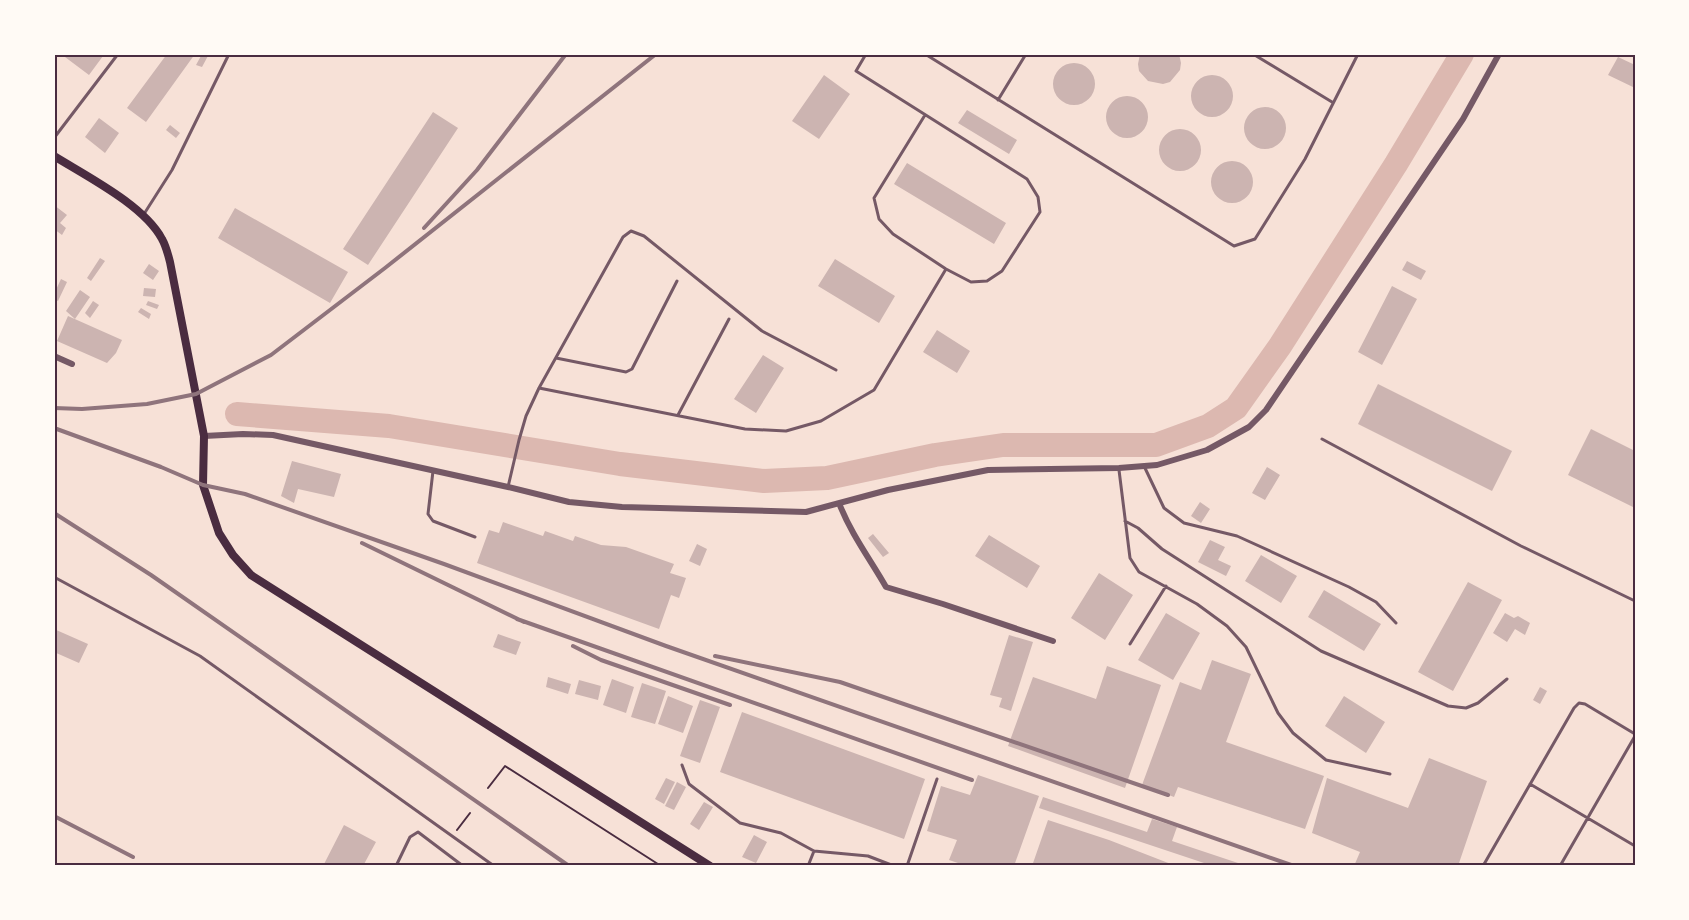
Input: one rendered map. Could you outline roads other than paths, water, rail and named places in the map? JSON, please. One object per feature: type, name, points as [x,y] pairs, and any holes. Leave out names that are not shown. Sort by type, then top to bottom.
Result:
[{"type":"main road","points":[[54,156],[124,200],[142,215],[162,238],[170,262],[204,436],[203,485],[219,533],[233,555],[251,575],[710,866]]},
{"type":"street","points":[[204,436],[273,435],[569,502],[622,507],[806,512],[888,490],[988,470],[1119,468],[1157,465],[1207,450],[1249,427],[1266,410],[1463,119],[1499,54]]},
{"type":"street","points":[[54,356],[72,364]]},
{"type":"street","points":[[839,503],[850,529],[886,587],[1053,641]]},
{"type":"lane","points":[[54,138],[118,54]]},
{"type":"lane","points":[[142,215],[172,170],[229,54]]},
{"type":"lane","points":[[866,54],[856,71],[1027,179],[1038,197],[1040,212],[1002,271],[987,281],[971,282],[946,269],[892,234],[879,219],[874,198],[925,115]]},
{"type":"lane","points":[[925,54],[1234,246],[1255,239],[1305,159],[1358,54]]},
{"type":"lane","points":[[998,100],[1026,54]]},
{"type":"lane","points":[[1253,54],[1332,102]]},
{"type":"lane","points":[[508,487],[526,416],[539,388],[623,237],[631,231],[644,236],[762,331],[836,370]]},
{"type":"lane","points":[[539,388],[745,429],[786,431],[822,421],[874,390],[946,269]]},
{"type":"lane","points":[[556,358],[627,372],[632,369],[677,281]]},
{"type":"lane","points":[[678,415],[729,319]]},
{"type":"lane","points":[[1322,439],[1521,546],[1635,602]]},
{"type":"lane","points":[[1144,466],[1164,508],[1185,523],[1237,536],[1349,587],[1376,602],[1396,623]]},
{"type":"lane","points":[[1119,468],[1130,558],[1139,572],[1197,604],[1227,626],[1246,646],[1278,713],[1293,733],[1326,760],[1390,774]]},
{"type":"lane","points":[[433,471],[428,514],[433,521],[475,537]]},
{"type":"lane","points":[[1125,520],[1162,549],[1321,651],[1448,706],[1466,708],[1478,703],[1507,679]]},
{"type":"lane","points":[[54,577],[200,656],[451,838],[494,866]]},
{"type":"lane","points":[[1130,644],[1166,586]]},
{"type":"lane","points":[[1483,866],[1579,703],[1585,704],[1635,735],[1560,866]]},
{"type":"lane","points":[[682,765],[689,784],[740,823],[781,833],[814,851],[868,856],[894,866]]},
{"type":"lane","points":[[907,866],[937,779]]},
{"type":"lane","points":[[1530,784],[1635,846]]},
{"type":"lane","points":[[396,866],[410,837],[418,832],[463,866]]},
{"type":"lane","points":[[808,866],[814,851]]},
{"type":"waterway","points":[[237,414],[389,426],[620,464],[764,481],[827,478],[935,455],[1003,445],[1156,445],[1208,426],[1236,408],[1280,346],[1396,164],[1462,54]]},
{"type":"railway","points":[[424,228],[477,170],[566,54]]},
{"type":"railway","points":[[54,408],[82,409],[147,404],[196,394],[271,355],[656,54]]},
{"type":"railway","points":[[54,428],[161,467],[203,485],[245,494],[666,646],[1294,866]]},
{"type":"railway","points":[[54,513],[151,575],[569,866]]},
{"type":"railway","points":[[362,543],[524,622]]},
{"type":"railway","points":[[517,619],[972,780]]},
{"type":"railway","points":[[573,646],[601,660],[730,705]]},
{"type":"railway","points":[[715,656],[840,682],[1168,795]]},
{"type":"railway","points":[[54,816],[133,857]]}]
